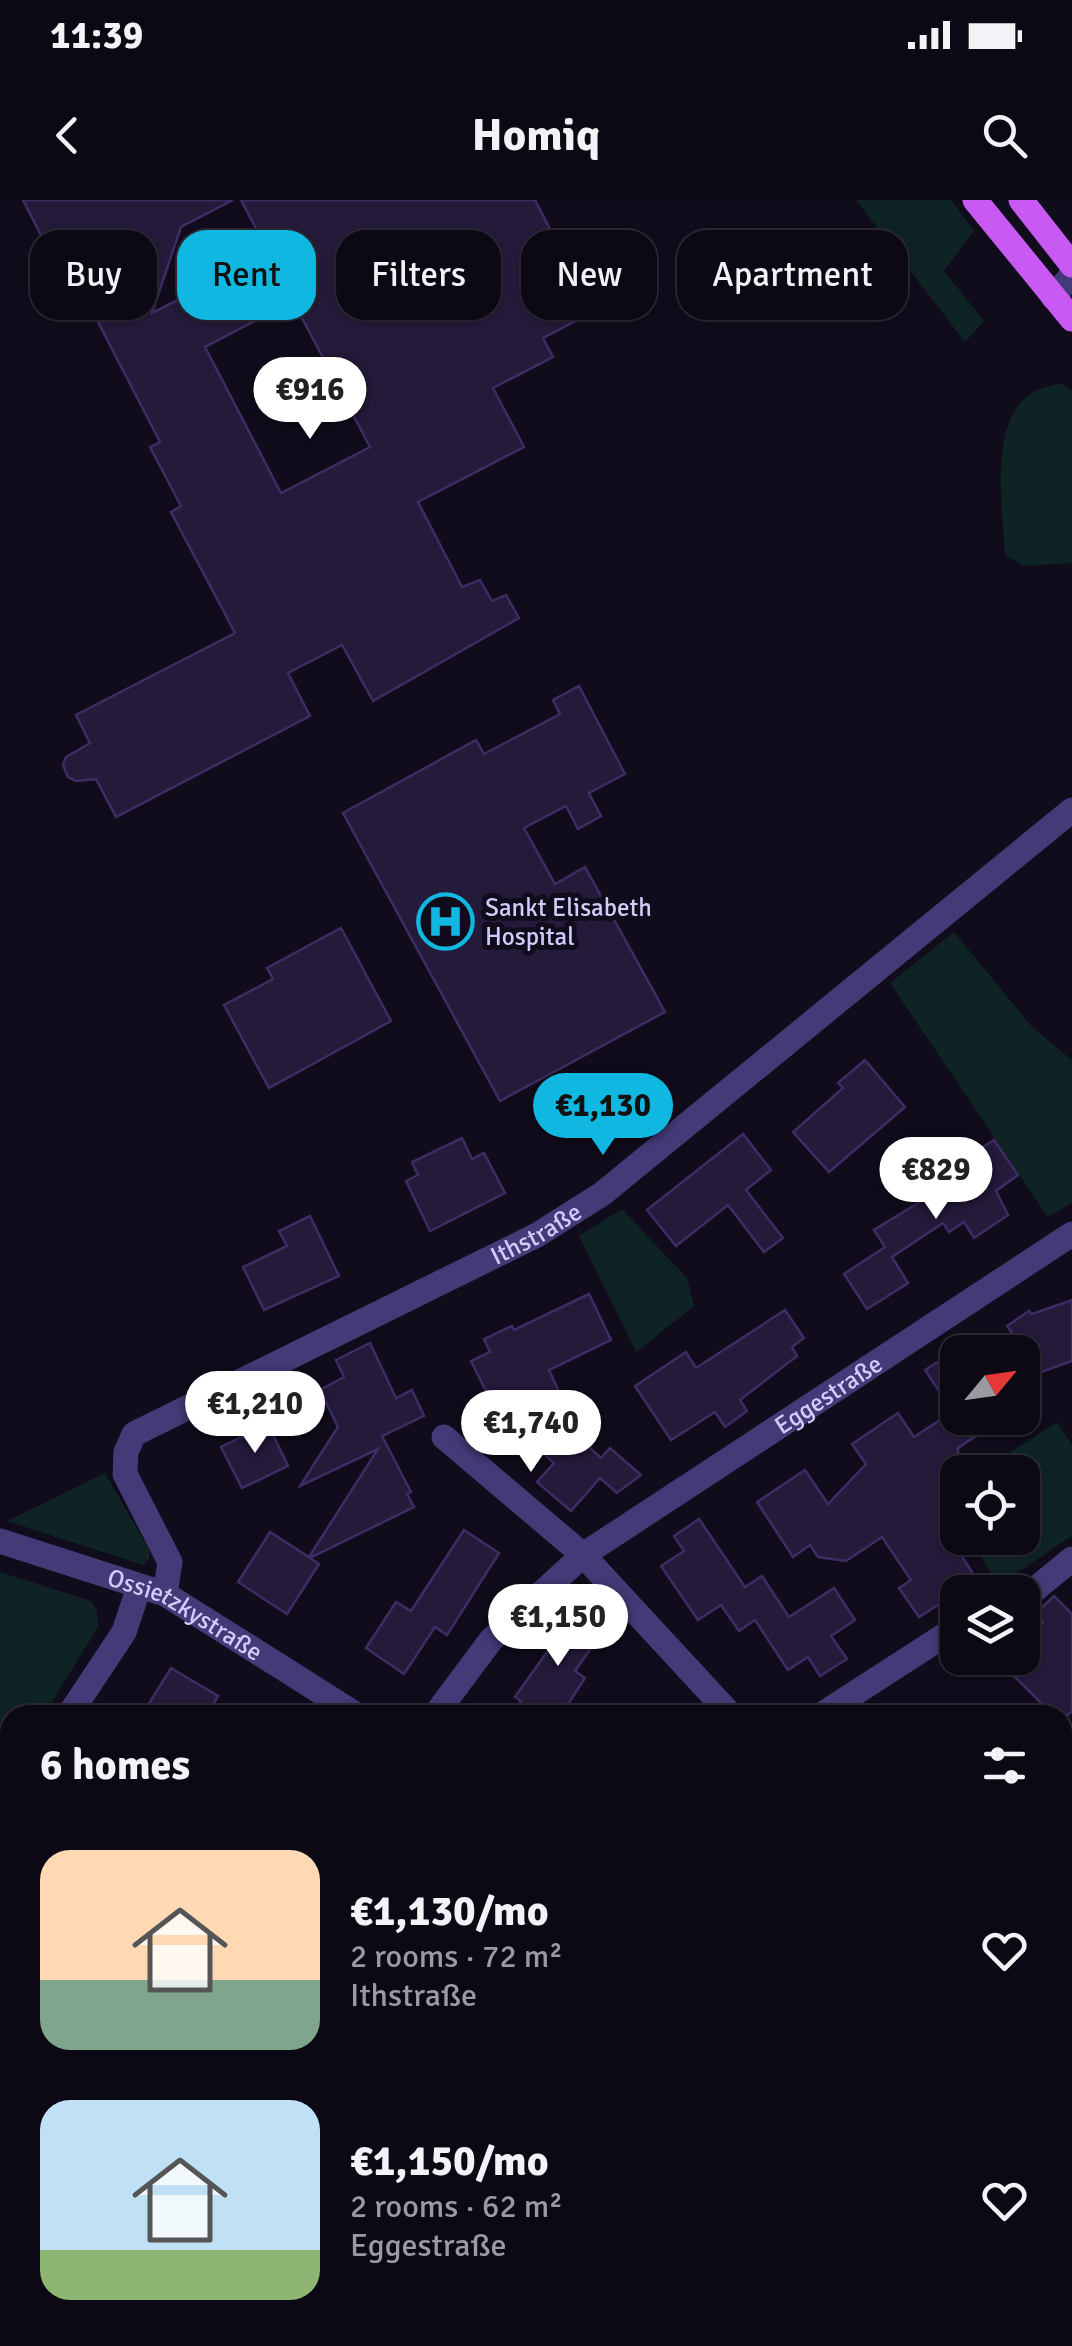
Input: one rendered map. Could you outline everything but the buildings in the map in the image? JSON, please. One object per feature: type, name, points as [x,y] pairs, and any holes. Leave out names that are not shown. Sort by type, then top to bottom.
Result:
[{"type":"main road","points":[[975,200],[1066,311]]},
{"type":"main road","points":[[1021,200],[1072,265]]},
{"type":"street","points":[[1066,311],[1072,275]]},
{"type":"street","name":"Ithstraße","points":[[165,1594],[170,1562],[125,1474],[126,1452],[134,1434],[537,1235],[602,1194],[1072,810]]},
{"type":"street","name":"Eggestraße","points":[[442,1705],[491,1640],[584,1554],[1072,1234]]},
{"type":"street","points":[[444,1437],[584,1554],[721,1705]]},
{"type":"street","name":"Ossietzkystraße","points":[[0,1541],[165,1594],[341,1705]]},
{"type":"street","points":[[1040,1585],[1072,1559]]},
{"type":"street","points":[[75,1705],[124,1632],[139,1587]]},
{"type":"street","points":[[836,1705],[940,1638]]},
{"type":"green space","points":[[856,200],[951,200],[974,231],[944,271],[984,321],[965,342],[908,268],[908,230],[879,230]]},
{"type":"green space","points":[[1060,383],[1072,391],[1072,563],[1024,566],[1005,555],[1001,490],[1004,441],[1021,402],[1037,390]]},
{"type":"green space","points":[[954,932],[1033,1028],[1072,1060],[1072,1203],[1048,1217],[890,983]]},
{"type":"green space","points":[[622,1209],[687,1278],[694,1306],[636,1352],[579,1236]]},
{"type":"green space","points":[[1057,1422],[1072,1445],[1072,1536],[1014,1575],[992,1575],[979,1555],[1040,1555],[1040,1455],[1006,1455]]},
{"type":"green space","points":[[105,1473],[150,1551],[143,1565],[7,1521]]},
{"type":"green space","points":[[0,1572],[91,1601],[97,1611],[98,1627],[50,1705],[0,1705]]},
{"type":"place","name":"Sankt Elisabeth Hospital","points":[[446,921]]}]
